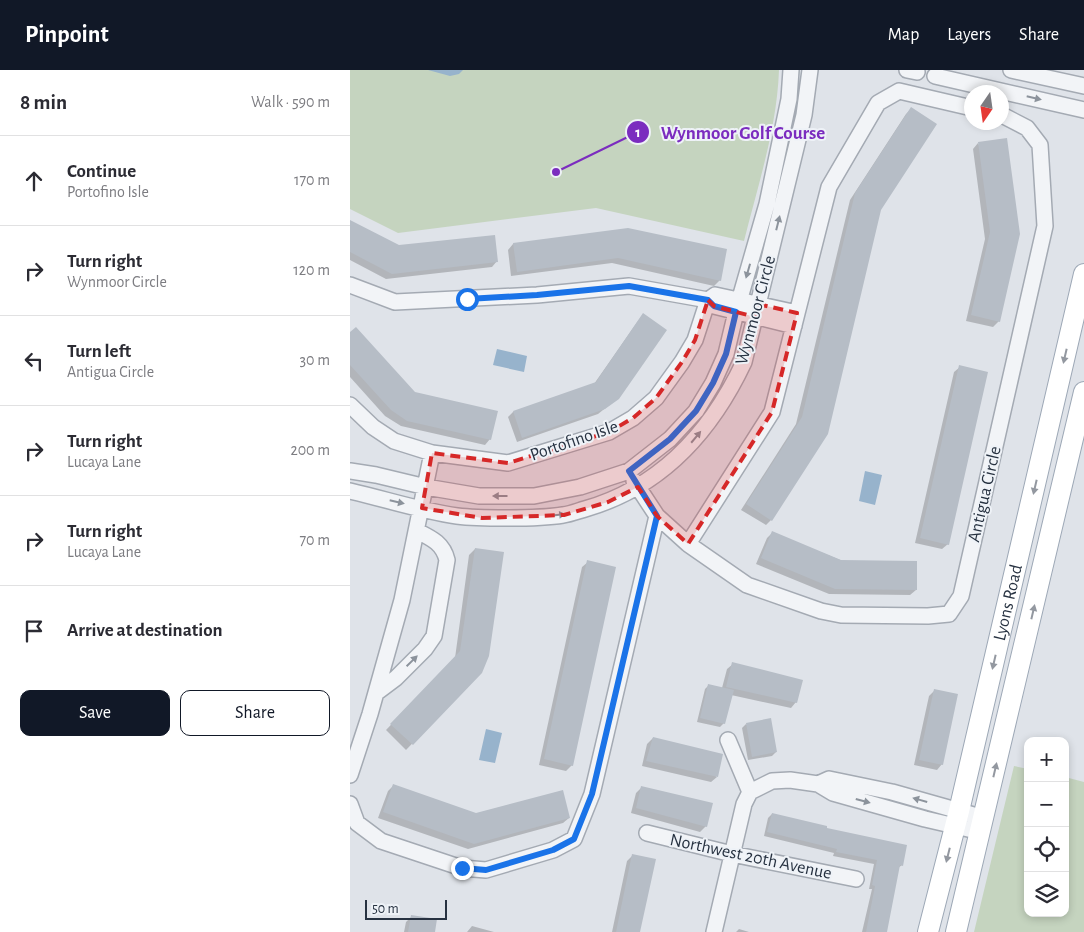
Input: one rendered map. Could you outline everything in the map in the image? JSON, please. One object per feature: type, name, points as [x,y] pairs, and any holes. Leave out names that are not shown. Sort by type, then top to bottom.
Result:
[{"type":"main road","name":"Lyons Road","points":[[928,932],[957,819],[1084,274]]},
{"type":"main road","name":"Lyons Road","points":[[956,932],[1084,392]]},
{"type":"street","name":"Wynmoor Circle","points":[[350,471],[479,496],[534,496],[580,487],[624,472],[670,439],[696,411],[713,383],[726,354],[766,204],[789,99],[791,70]]},
{"type":"street","name":"Wynmoor Circle","points":[[350,491],[457,516],[523,518],[564,515],[608,502],[634,490],[683,452],[716,412],[744,362],[804,116],[810,70]]},
{"type":"street","points":[[1011,70],[1084,86]]},
{"type":"street","points":[[935,76],[1084,110]]},
{"type":"street","points":[[688,544],[772,412],[829,187],[878,103],[899,91],[964,106]]},
{"type":"street","name":"Antigua Circle","points":[[624,472],[634,490],[657,516],[688,544],[747,585],[821,611],[841,615],[928,616],[949,614],[961,596],[1045,226],[1040,145],[1027,128],[1009,118]]},
{"type":"street","points":[[350,285],[395,302],[537,295],[629,286],[708,300],[714,306],[738,306],[795,319]]},
{"type":"street","name":"Portofino Isle","points":[[350,404],[373,427],[394,441],[432,453],[508,463],[609,432],[633,418],[656,398],[682,362],[695,340],[708,300]]},
{"type":"street","points":[[350,775],[376,693],[402,600],[432,453]]},
{"type":"street","points":[[350,804],[357,823],[381,841],[462,868],[486,870],[553,850],[574,839],[592,794],[657,516]]},
{"type":"street","points":[[376,693],[396,678],[425,649],[434,636],[447,560],[440,544],[417,531]]},
{"type":"street","points":[[728,740],[750,792]]},
{"type":"street","points":[[714,932],[744,804],[750,792],[772,781],[790,780],[818,784],[829,779],[892,792],[957,819],[982,825]]},
{"type":"street","name":"Northwest 20th Avenue","points":[[646,833],[732,854],[856,879]]},
{"type":"highlighted area","points":[[708,300],[714,306],[755,317],[758,304],[797,313],[772,412],[688,544],[657,516],[638,487],[608,502],[564,515],[482,518],[422,508],[432,453],[508,463],[609,432],[633,418],[656,398],[682,362],[695,340]]},
{"type":"green space","points":[[350,70],[779,70],[771,135],[744,241],[596,208],[398,233],[350,209]]},
{"type":"green space","points":[[1014,766],[1024,768],[1024,917],[1069,917],[1069,778],[1084,782],[1084,932],[974,932]]},
{"type":"water","points":[[428,70],[463,70],[459,74],[450,76]]},
{"type":"water","points":[[497,349],[527,356],[524,372],[493,365]]},
{"type":"water","points":[[865,471],[882,475],[875,505],[859,501]]},
{"type":"water","points":[[486,729],[502,733],[495,763],[479,760]]},
{"type":"building","points":[[911,107],[937,124],[881,210],[828,434],[772,521],[746,504],[802,417],[855,193]]},
{"type":"building","points":[[1007,138],[1020,234],[1000,322],[971,315],[990,232],[978,142]]},
{"type":"building","points":[[350,220],[399,245],[495,235],[498,262],[392,274],[350,252]]},
{"type":"building","points":[[628,228],[727,249],[721,281],[618,258],[517,272],[513,243]]},
{"type":"building","points":[[643,313],[667,330],[619,399],[605,409],[522,438],[513,411],[596,382]]},
{"type":"building","points":[[356,327],[415,392],[498,411],[491,440],[407,421],[391,410],[350,365],[350,332]]},
{"type":"building","points":[[959,365],[988,372],[949,545],[920,538]]},
{"type":"building","points":[[772,531],[841,560],[917,561],[917,590],[835,589],[761,558]]},
{"type":"building","points":[[475,548],[504,552],[489,656],[482,673],[413,745],[390,724],[460,651]]},
{"type":"building","points":[[587,560],[616,567],[573,766],[544,759]]},
{"type":"building","points":[[732,662],[803,680],[797,703],[726,687]]},
{"type":"building","points":[[708,684],[734,690],[725,724],[700,718]]},
{"type":"building","points":[[934,689],[958,694],[943,765],[919,760]]},
{"type":"building","points":[[771,718],[777,752],[752,757],[746,723]]},
{"type":"building","points":[[653,737],[723,754],[718,777],[646,761]]},
{"type":"building","points":[[393,784],[476,813],[563,790],[570,818],[474,844],[383,812]]},
{"type":"building","points":[[641,786],[713,803],[707,827],[636,808]]},
{"type":"building","points":[[772,813],[827,826],[827,828],[907,845],[903,866],[900,865],[887,932],[866,932],[875,886],[872,885],[877,860],[836,852],[837,849],[767,832]]},
{"type":"building","points":[[632,854],[656,859],[640,932],[616,932]]},
{"type":"building","points":[[411,915],[437,919],[435,932],[408,932]]},
{"type":"place","name":"Wynmoor Golf Course","points":[[556,172]]},
{"type":"route","points":[[462,868],[486,870],[553,850],[574,839],[592,794],[657,516],[629,471],[670,439],[696,411],[713,383],[726,354],[736,312],[714,306],[708,300],[629,286],[537,295],[467,299]]}]
